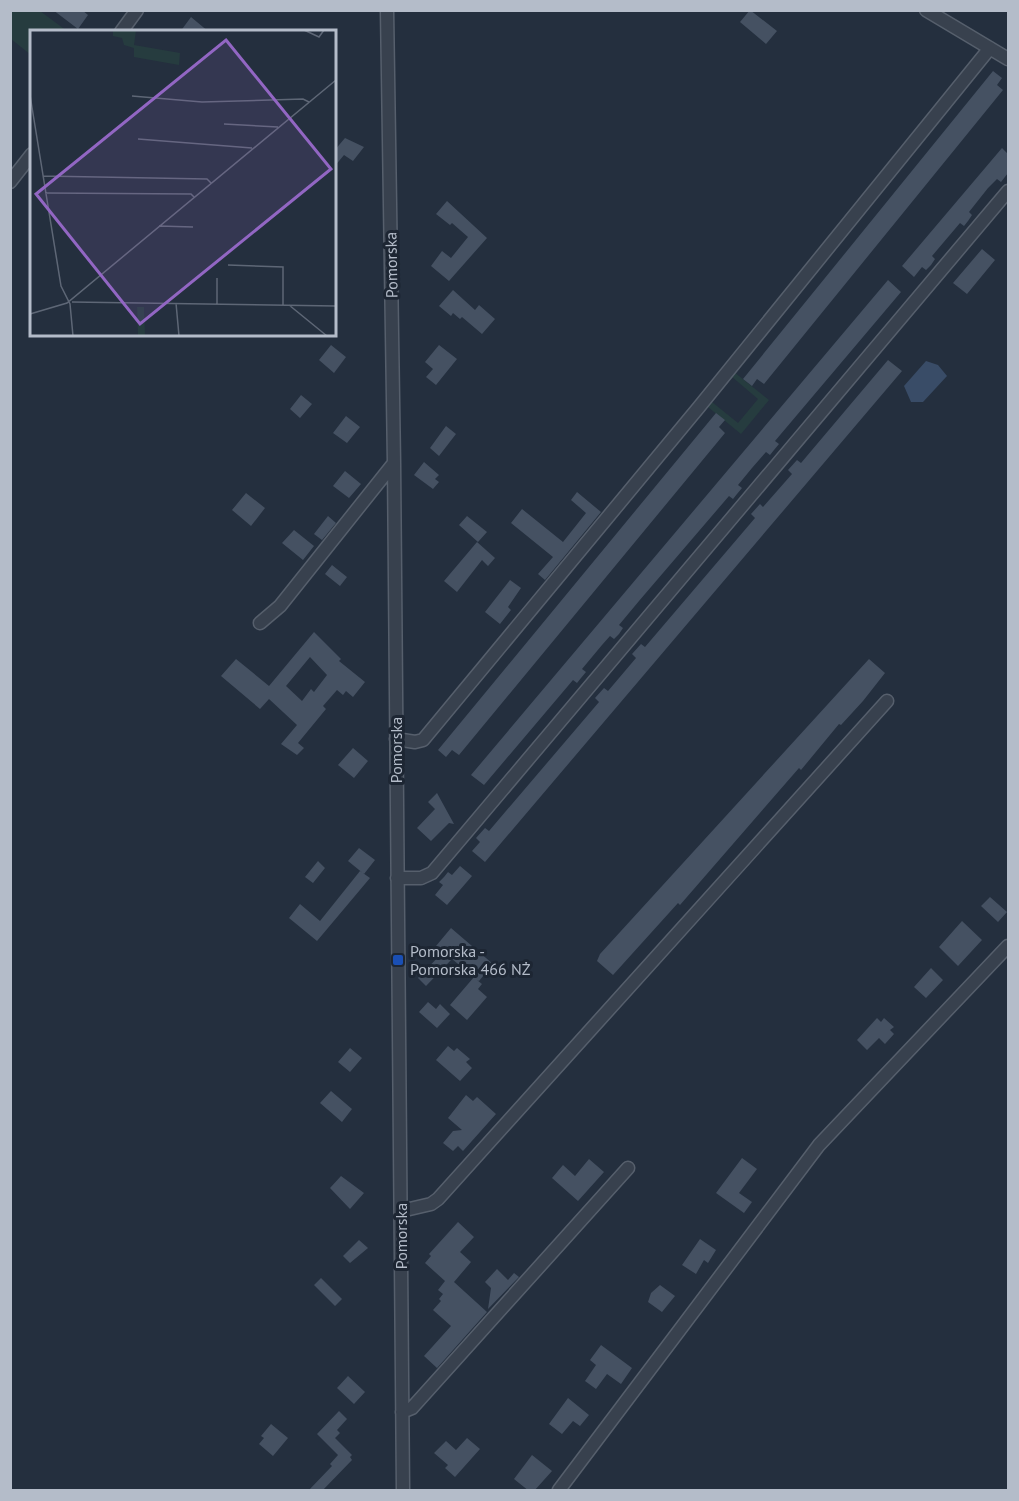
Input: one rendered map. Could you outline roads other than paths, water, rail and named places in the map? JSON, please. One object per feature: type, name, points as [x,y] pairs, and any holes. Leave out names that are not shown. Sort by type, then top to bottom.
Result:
[{"type":"street","points":[[122,30],[137,10]]},
{"type":"street","name":"Pomorska","points":[[387,10],[394,463],[403,1491]]},
{"type":"street","points":[[926,10],[1008,59]]},
{"type":"street","points":[[396,739],[415,742],[423,740],[699,407],[990,48]]},
{"type":"street","points":[[10,182],[30,157]]},
{"type":"street","points":[[397,878],[421,878],[432,873],[1008,191]]},
{"type":"street","points":[[260,623],[280,606],[394,463]]},
{"type":"street","points":[[400,1211],[431,1204],[438,1199],[887,701]]},
{"type":"street","points":[[559,1491],[819,1145],[1008,946]]},
{"type":"street","points":[[402,1412],[412,1407],[628,1168]]},
{"type":"water","points":[[926,361],[938,365],[947,376],[923,402],[911,402],[904,386]]},
{"type":"place","name":"Pomorska - Pomorska 466 NŻ","points":[[398,960]]}]
